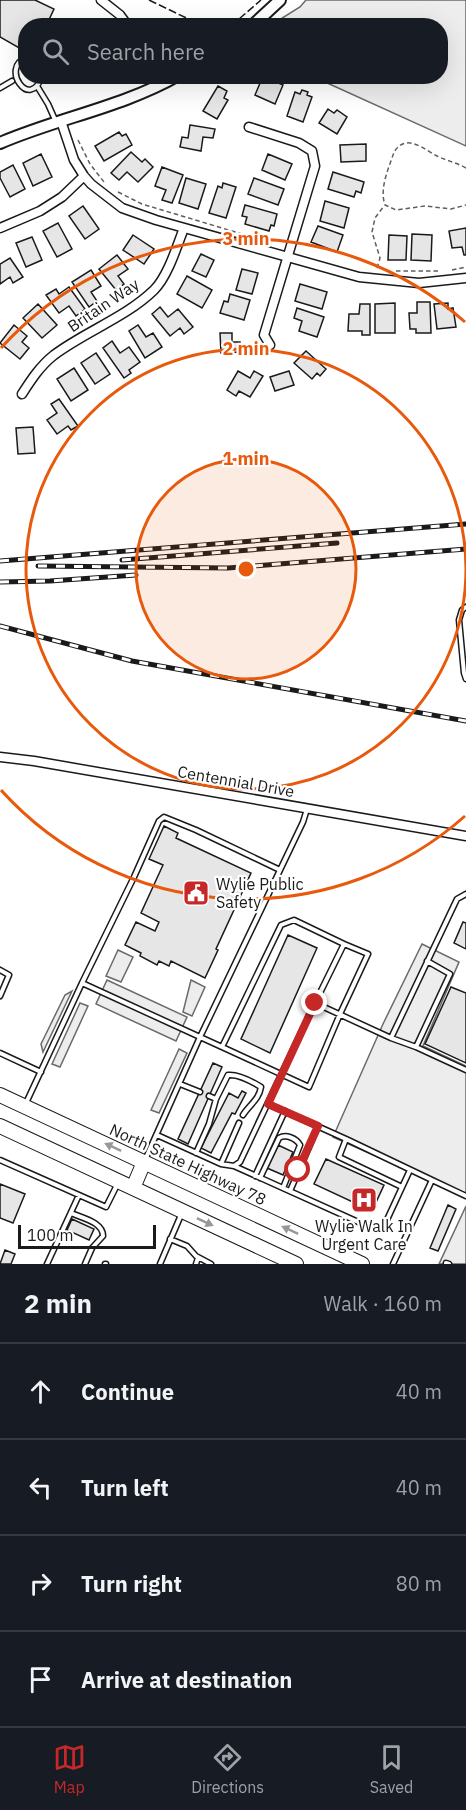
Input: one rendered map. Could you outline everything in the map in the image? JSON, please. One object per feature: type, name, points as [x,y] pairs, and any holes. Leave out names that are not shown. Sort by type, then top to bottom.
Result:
[{"type":"main road","name":"North State Highway 78","points":[[0,1095],[362,1264]]},
{"type":"main road","points":[[0,1126],[288,1262]]},
{"type":"main road","points":[[133,1188],[144,1162]]},
{"type":"street","points":[[102,0],[121,18]]},
{"type":"street","points":[[260,18],[279,0]]},
{"type":"street","points":[[0,143],[132,96],[152,84]]},
{"type":"street","points":[[58,121],[74,160],[84,176],[90,184],[122,208],[156,220],[359,277],[419,283],[466,278]]},
{"type":"street","points":[[249,127],[299,143],[312,151],[315,166],[264,335],[270,345]]},
{"type":"street","points":[[0,228],[40,211],[62,197],[84,176]]},
{"type":"street","name":"Britain Way","points":[[22,394],[38,370],[53,356],[124,313],[155,289],[171,261],[184,228]]},
{"type":"street","name":"Centennial Drive","points":[[0,757],[466,836]]},
{"type":"lane","points":[[18,61],[11,70],[12,81],[25,90],[37,86],[58,121]]},
{"type":"lane","points":[[0,88],[12,81]]},
{"type":"lane","points":[[466,607],[462,610],[459,620],[466,679]]},
{"type":"lane","points":[[144,1162],[200,1037],[303,822],[307,809]]},
{"type":"lane","points":[[25,1106],[159,821],[164,817],[180,823],[280,870]]},
{"type":"lane","points":[[391,1038],[457,899],[466,894]]},
{"type":"lane","points":[[82,983],[309,1087],[368,954],[294,920],[281,925],[222,1047]]},
{"type":"lane","points":[[234,1166],[240,1162],[344,944]]},
{"type":"lane","points":[[416,1047],[450,974],[428,961]]},
{"type":"lane","points":[[0,970],[9,975],[1,993]]},
{"type":"lane","points":[[315,1003],[466,1070]]},
{"type":"lane","points":[[0,1053],[41,1072]]},
{"type":"lane","points":[[196,1153],[209,1124],[216,1099],[228,1075],[233,1074],[261,1087],[258,1098],[243,1115]]},
{"type":"lane","points":[[180,1084],[200,1092]]},
{"type":"lane","points":[[209,1096],[216,1099]]},
{"type":"lane","points":[[268,1104],[466,1196]]},
{"type":"lane","points":[[257,1177],[285,1111]]},
{"type":"lane","points":[[221,1164],[239,1123]]},
{"type":"lane","points":[[290,1191],[318,1126]]},
{"type":"lane","points":[[156,1135],[221,1164],[234,1166],[376,1230],[385,1224],[410,1170]]},
{"type":"lane","points":[[257,1177],[279,1138],[287,1136],[298,1141],[300,1145],[283,1188]]},
{"type":"lane","points":[[346,1139],[339,1158],[402,1187]]},
{"type":"lane","points":[[0,1160],[106,1207],[118,1181]]},
{"type":"lane","points":[[393,1264],[432,1180]]},
{"type":"lane","points":[[47,1264],[80,1195]]},
{"type":"lane","points":[[160,1264],[183,1211]]},
{"type":"lane","points":[[71,1213],[103,1230],[103,1236],[92,1248],[85,1264]]},
{"type":"lane","points":[[170,1239],[187,1246],[198,1258],[211,1264]]},
{"type":"lane","points":[[196,1264],[198,1258]]},
{"type":"path","points":[[78,140],[90,164],[104,182]]},
{"type":"path","points":[[466,168],[439,157],[417,144],[406,142],[394,152],[382,189],[385,205],[396,210],[425,206],[451,209],[466,205]]},
{"type":"path","points":[[119,193],[142,204],[256,238]]},
{"type":"path","points":[[376,272],[380,258],[372,232],[373,223],[385,205]]},
{"type":"path","points":[[448,271],[466,267]]},
{"type":"path","points":[[396,271],[443,271]]},
{"type":"shaded area","points":[[306,0],[466,0],[466,146],[329,84],[448,84],[448,18],[282,18],[300,7]]},
{"type":"shaded area","points":[[422,944],[459,962],[423,1046],[466,1066],[466,1196],[333,1137],[383,1024]]},
{"type":"shaded area","points":[[118,950],[133,957],[121,982],[106,976]]},
{"type":"shaded area","points":[[107,980],[187,1017],[176,1041],[96,1004]]},
{"type":"shaded area","points":[[191,980],[205,987],[192,1016],[183,1012]]},
{"type":"shaded area","points":[[72,991],[43,1052],[41,1044],[65,995]]},
{"type":"shaded area","points":[[80,1003],[88,1006],[60,1067],[52,1064]]},
{"type":"shaded area","points":[[179,1049],[187,1053],[159,1113],[151,1110]]},
{"type":"shaded area","points":[[466,1206],[466,1264],[439,1264]]},
{"type":"building","points":[[0,0],[35,0],[54,9],[50,18],[18,18],[18,47],[0,37]]},
{"type":"building","points":[[260,84],[283,85],[275,104],[255,95]]},
{"type":"building","points":[[218,86],[227,91],[224,98],[228,100],[217,119],[203,111]]},
{"type":"building","points":[[302,90],[308,92],[307,95],[312,97],[303,122],[287,116],[295,92],[300,94]]},
{"type":"building","points":[[328,109],[334,113],[337,110],[347,117],[337,134],[319,123]]},
{"type":"building","points":[[190,125],[215,129],[213,138],[203,137],[201,151],[180,147],[182,137],[188,138]]},
{"type":"building","points":[[119,132],[122,136],[126,134],[132,145],[104,161],[95,146]]},
{"type":"building","points":[[366,144],[366,161],[341,162],[340,145]]},
{"type":"building","points":[[131,152],[142,162],[145,159],[153,167],[138,182],[127,172],[119,180],[111,173]]},
{"type":"building","points":[[41,154],[52,177],[33,186],[23,163]]},
{"type":"building","points":[[268,154],[292,164],[285,180],[262,170]]},
{"type":"building","points":[[13,165],[25,189],[10,197],[0,178],[0,172]]},
{"type":"building","points":[[162,167],[183,175],[172,203],[162,200],[166,190],[155,186]]},
{"type":"building","points":[[333,172],[364,182],[361,193],[356,191],[354,197],[328,189]]},
{"type":"building","points":[[186,178],[206,184],[198,209],[179,203]]},
{"type":"building","points":[[254,178],[284,189],[278,205],[248,194]]},
{"type":"building","points":[[223,183],[236,187],[226,218],[209,213],[218,186],[222,188]]},
{"type":"building","points":[[325,201],[349,208],[344,228],[320,221]]},
{"type":"building","points":[[245,205],[277,214],[274,226],[271,225],[269,231],[245,224],[247,217],[242,216]]},
{"type":"building","points":[[83,206],[99,229],[85,239],[69,216]]},
{"type":"building","points":[[58,223],[72,249],[57,257],[43,231]]},
{"type":"building","points":[[318,226],[343,235],[337,252],[311,242]]},
{"type":"building","points":[[466,228],[466,255],[464,255],[462,247],[452,248],[449,231]]},
{"type":"building","points":[[412,234],[432,235],[431,261],[411,260]]},
{"type":"building","points":[[133,235],[154,249],[144,264],[123,250]]},
{"type":"building","points":[[389,235],[407,236],[406,260],[388,260]]},
{"type":"building","points":[[32,237],[42,260],[26,267],[16,243]]},
{"type":"building","points":[[201,254],[214,260],[206,277],[192,271]]},
{"type":"building","points":[[117,255],[128,269],[118,276],[124,284],[116,290],[99,269]]},
{"type":"building","points":[[10,258],[23,277],[13,283],[10,277],[0,284],[0,264]]},
{"type":"building","points":[[242,269],[258,273],[252,294],[236,290]]},
{"type":"building","points":[[91,270],[101,286],[91,292],[97,301],[89,307],[72,282]]},
{"type":"building","points":[[187,276],[212,290],[202,308],[177,294]]},
{"type":"building","points":[[300,284],[327,292],[322,309],[295,301]]},
{"type":"building","points":[[69,287],[85,309],[76,316],[69,306],[59,313],[46,295],[56,289],[59,294]]},
{"type":"building","points":[[230,294],[250,300],[244,320],[220,313],[224,301],[228,302]]},
{"type":"building","points":[[417,302],[430,302],[431,333],[416,333],[416,329],[410,329],[409,313],[417,313]]},
{"type":"building","points":[[395,303],[395,333],[375,333],[375,304]]},
{"type":"building","points":[[448,303],[448,309],[453,308],[456,327],[437,329],[434,304]]},
{"type":"building","points":[[38,304],[57,325],[42,338],[23,318]]},
{"type":"building","points":[[360,304],[370,304],[370,335],[362,335],[362,331],[348,331],[349,314],[359,314]]},
{"type":"building","points":[[160,307],[168,317],[178,309],[193,327],[184,334],[180,328],[170,336],[152,314]]},
{"type":"building","points":[[297,308],[324,317],[317,337],[299,331],[302,321],[294,318]]},
{"type":"building","points":[[14,325],[27,336],[22,342],[29,348],[20,359],[0,343]]},
{"type":"building","points":[[138,325],[146,337],[153,333],[162,347],[145,358],[129,331]]},
{"type":"building","points":[[220,333],[232,333],[232,342],[240,342],[240,352],[221,353]]},
{"type":"building","points":[[112,341],[120,353],[129,347],[140,362],[129,370],[131,373],[124,378],[103,348]]},
{"type":"building","points":[[306,351],[326,369],[320,376],[317,373],[312,379],[294,363]]},
{"type":"building","points":[[96,353],[110,374],[95,384],[81,363]]},
{"type":"building","points":[[74,368],[88,390],[71,401],[57,379]]},
{"type":"building","points":[[238,371],[250,378],[254,371],[263,376],[250,397],[239,391],[236,396],[227,390]]},
{"type":"building","points":[[289,371],[294,385],[275,391],[270,377]]},
{"type":"building","points":[[59,399],[78,426],[71,430],[68,426],[57,434],[47,420],[57,413],[51,404]]},
{"type":"building","points":[[33,427],[35,453],[18,454],[16,428]]},
{"type":"building","name":"Wylie Public Safety","points":[[164,826],[178,833],[176,838],[251,873],[205,978],[171,961],[169,966],[159,961],[157,965],[125,945],[136,922],[155,931],[159,922],[141,913],[163,865],[149,859]]},
{"type":"building","points":[[463,922],[466,923],[466,949],[454,943]]},
{"type":"building","points":[[288,935],[317,948],[270,1053],[241,1039]]},
{"type":"building","points":[[451,987],[466,993],[466,1063],[425,1044]]},
{"type":"building","points":[[213,1063],[222,1067],[188,1144],[178,1139]]},
{"type":"building","points":[[242,1091],[246,1093],[235,1114],[232,1113],[211,1153],[201,1148],[229,1093],[238,1098]]},
{"type":"building","points":[[278,1145],[293,1152],[283,1175],[267,1168]]},
{"type":"building","points":[[326,1159],[384,1185],[372,1211],[314,1184]]},
{"type":"building","points":[[0,1184],[25,1194],[13,1223],[0,1218]]},
{"type":"building","points":[[448,1205],[456,1209],[438,1251],[430,1248]]},
{"type":"building","points":[[72,1219],[94,1229],[89,1240],[67,1230]]},
{"type":"building","points":[[5,1250],[15,1254],[11,1264],[0,1264]]},
{"type":"railway","points":[[0,561],[466,524]]},
{"type":"railway","points":[[122,560],[337,543]]},
{"type":"railway","points":[[38,566],[228,568],[466,549]]},
{"type":"railway","points":[[0,582],[136,575]]},
{"type":"railway","points":[[0,626],[132,661],[466,721]]},
{"type":"fence","points":[[149,0],[186,18]]},
{"type":"fence","points":[[240,18],[261,0]]},
{"type":"place","name":"Wylie Public Safety","points":[[196,893]]},
{"type":"place","name":"Wylie Walk In Urgent Care","points":[[364,1200]]},
{"type":"route","points":[[298,1170],[318,1126],[268,1104],[315,1003]]}]
